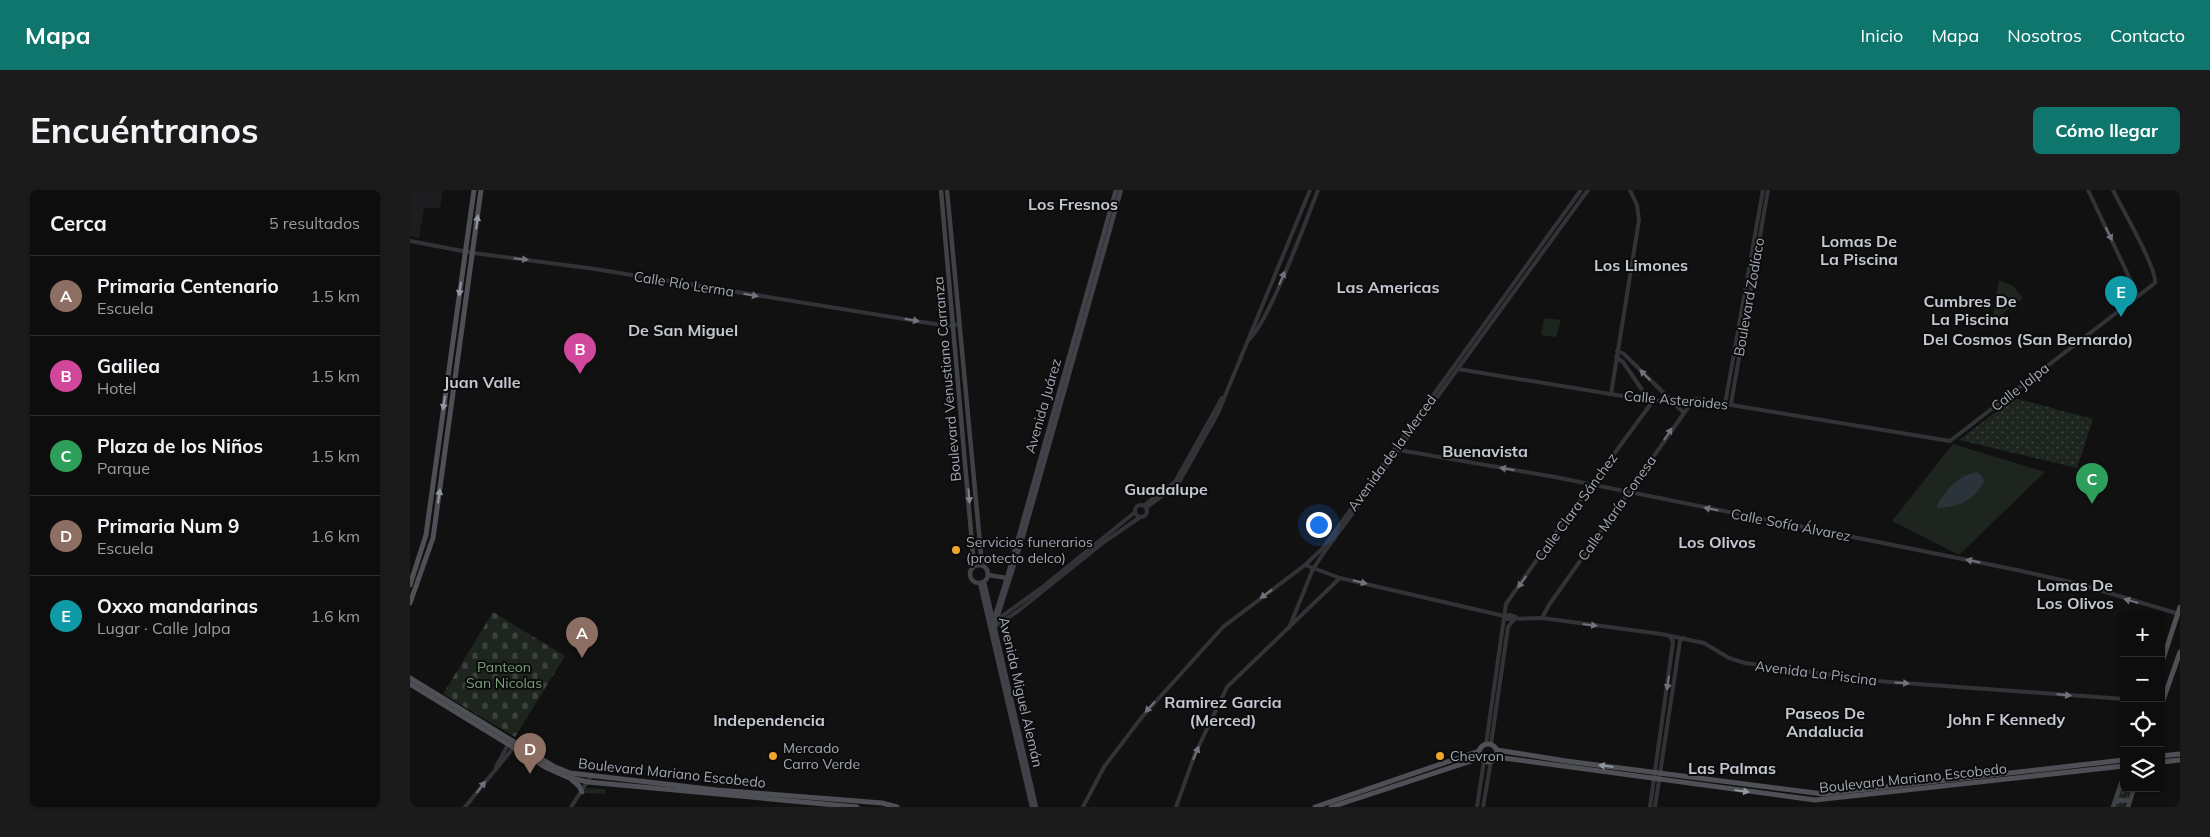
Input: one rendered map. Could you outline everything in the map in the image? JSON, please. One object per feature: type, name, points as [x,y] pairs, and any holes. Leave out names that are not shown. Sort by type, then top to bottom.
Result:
[{"type":"main road","points":[[410,585],[426,535],[474,190]]},
{"type":"main road","points":[[410,603],[433,538],[481,190]]},
{"type":"main road","name":"Boulevard Venustiano Carranza","points":[[941,190],[974,566]]},
{"type":"main road","name":"Boulevard Venustiano Carranza","points":[[947,190],[982,565]]},
{"type":"main road","name":"Avenida Juárez","points":[[993,624],[1116,190]]},
{"type":"main road","name":"Avenida Juárez","points":[[993,624],[1120,190]]},
{"type":"main road","points":[[982,565],[987,569],[988,575],[982,582],[971,577],[970,572],[974,566],[982,565]]},
{"type":"main road","points":[[988,575],[1007,578]]},
{"type":"main road","name":"Avenida Miguel Alemán","points":[[982,582],[1036,807]]},
{"type":"main road","points":[[2164,657],[2180,607]]},
{"type":"main road","name":"Avenida Miguel Alemán","points":[[993,624],[1032,807]]},
{"type":"main road","points":[[2162,702],[2180,652]]},
{"type":"main road","name":"Boulevard Mariano Escobedo","points":[[410,678],[547,768],[571,779],[866,802],[897,807]]},
{"type":"main road","name":"Boulevard Mariano Escobedo","points":[[410,684],[558,768],[590,779],[858,807]]},
{"type":"main road","points":[[1314,807],[1479,751],[1488,744],[1497,750],[1496,757],[1491,761],[1482,759],[1331,807]]},
{"type":"main road","name":"Boulevard Mariano Escobedo","points":[[1497,750],[1657,776]]},
{"type":"main road","points":[[1479,751],[1482,759]]},
{"type":"main road","points":[[2165,756],[2180,754]]},
{"type":"main road","name":"Boulevard Mariano Escobedo","points":[[1496,757],[1815,794],[1862,793],[2120,766]]},
{"type":"main road","points":[[2165,762],[2180,760]]},
{"type":"main road","name":"Boulevard Mariano Escobedo","points":[[1862,793],[2120,761]]},
{"type":"main road","points":[[1016,765],[1023,767]]},
{"type":"main road","points":[[571,779],[579,786],[582,792]]},
{"type":"main road","points":[[2113,807],[2120,787]]},
{"type":"main road","points":[[2128,807],[2133,792]]},
{"type":"main road","points":[[2113,807],[2120,800],[2130,801]]},
{"type":"street","points":[[993,624],[1040,589],[1134,513],[1137,506],[1145,507],[1178,484],[1218,414],[1224,395],[1310,190]]},
{"type":"street","points":[[1248,340],[1270,306],[1318,190]]},
{"type":"street","name":"Avenida de la Merced","points":[[1083,807],[1104,767],[1136,724],[1223,627],[1305,565],[1323,548],[1581,190]]},
{"type":"street","name":"Avenida de la Merced","points":[[1289,628],[1313,570],[1588,190]]},
{"type":"street","points":[[1611,394],[1639,220],[1637,205],[1630,190]]},
{"type":"street","name":"Boulevard Zodíaco","points":[[1725,404],[1763,190]]},
{"type":"street","name":"Boulevard Zodíaco","points":[[1731,404],[1768,190]]},
{"type":"street","points":[[2088,190],[2138,296]]},
{"type":"street","name":"Calle Jalpa","points":[[1953,440],[2155,283],[2155,278],[2113,190]]},
{"type":"street","name":"Calle Río Lerma","points":[[410,241],[466,252],[542,261],[953,325],[959,324]]},
{"type":"street","points":[[1263,303],[1270,306]]},
{"type":"street","points":[[1617,351],[1631,360],[1683,412]]},
{"type":"street","points":[[1616,356],[1623,362],[1651,401]]},
{"type":"street","name":"Calle Asteroides","points":[[1458,368],[1651,401],[1694,399],[1953,440]]},
{"type":"street","name":"Calle María Conesa","points":[[1542,618],[1683,412],[1694,399]]},
{"type":"street","name":"Calle Clara Sánchez","points":[[1488,744],[1504,616],[1508,601],[1552,538],[1593,486],[1651,401]]},
{"type":"street","name":"Calle Sofía Álvarez","points":[[1399,450],[1555,477],[2056,579],[2179,614]]},
{"type":"street","points":[[993,624],[1139,518],[1146,515],[1145,507]]},
{"type":"street","points":[[1134,513],[1139,518]]},
{"type":"street","name":"Avenida La Piscina","points":[[1305,565],[1313,570],[1340,578],[1504,616],[1509,620],[1516,617],[1542,618],[1670,636],[1682,640],[1709,644],[1734,661],[1756,665],[1870,680],[2120,699]]},
{"type":"street","points":[[1176,807],[1195,754],[1227,687],[1340,578]]},
{"type":"street","points":[[1488,744],[1508,628],[1516,617]]},
{"type":"street","points":[[1655,807],[1673,641],[1670,636]]},
{"type":"street","points":[[1650,807],[1682,640],[1673,641]]},
{"type":"street","points":[[466,807],[513,744]]},
{"type":"street","points":[[1477,807],[1482,759]]},
{"type":"street","points":[[1483,807],[1491,761]]},
{"type":"street","points":[[571,807],[590,779]]},
{"type":"shaded area","points":[[410,190],[443,190],[440,208],[424,208],[419,238],[410,236]]},
{"type":"shaded area","points":[[1977,472],[1982,476],[1984,482],[1975,494],[1965,502],[1938,508],[1937,505],[1953,484],[1963,477]]},
{"type":"green space","points":[[1999,280],[2013,286],[2023,298],[1992,322]]},
{"type":"green space","points":[[1544,318],[1561,320],[1556,337],[1541,335]]},
{"type":"green space","points":[[2014,398],[2093,419],[2077,468],[1959,440]]},
{"type":"green space","points":[[1953,444],[2045,472],[1959,555],[1892,521]]},
{"type":"green space","name":"Panteon San Nicolas","points":[[493,612],[565,656],[515,737],[443,694]]},
{"type":"green space","points":[[585,788],[605,789],[605,794],[585,793]]},
{"type":"green space","points":[[2120,792],[2130,792],[2125,807],[2115,807]]},
{"type":"place","name":"Oxxo mandarinas","points":[[2121,317]]},
{"type":"place","name":"Galilea","points":[[580,374]]},
{"type":"place","name":"Plaza de los Niños","points":[[2092,504]]},
{"type":"place","name":"Servicios funerarios (protecto delco)","points":[[956,550]]},
{"type":"place","name":"Primaria Centenario","points":[[582,658]]},
{"type":"place","name":"Mercado Carro Verde","points":[[773,756]]},
{"type":"place","name":"Chevron","points":[[1440,756]]},
{"type":"place","name":"Primaria Num 9","points":[[530,774]]},
{"type":"district","name":"Los Fresnos","points":[[1073,204]]},
{"type":"district","name":"Lomas De La Piscina","points":[[1859,250]]},
{"type":"district","name":"Los Limones","points":[[1641,265]]},
{"type":"district","name":"Las Americas","points":[[1388,287]]},
{"type":"district","name":"Cumbres De La Piscina","points":[[1970,310]]},
{"type":"district","name":"De San Miguel","points":[[683,330]]},
{"type":"district","name":"Del Cosmos (San Bernardo)","points":[[2028,339]]},
{"type":"district","name":"Juan Valle","points":[[482,382]]},
{"type":"district","name":"Buenavista","points":[[1485,451]]},
{"type":"district","name":"Guadalupe","points":[[1166,489]]},
{"type":"district","name":"Los Olivos","points":[[1717,542]]},
{"type":"district","name":"Lomas De Los Olivos","points":[[2075,594]]},
{"type":"district","name":"Ramirez Garcia (Merced)","points":[[1223,711]]},
{"type":"district","name":"John F Kennedy","points":[[2006,719]]},
{"type":"district","name":"Independencia","points":[[769,720]]},
{"type":"district","name":"Paseos De Andalucia","points":[[1825,722]]},
{"type":"district","name":"Las Palmas","points":[[1732,768]]}]
